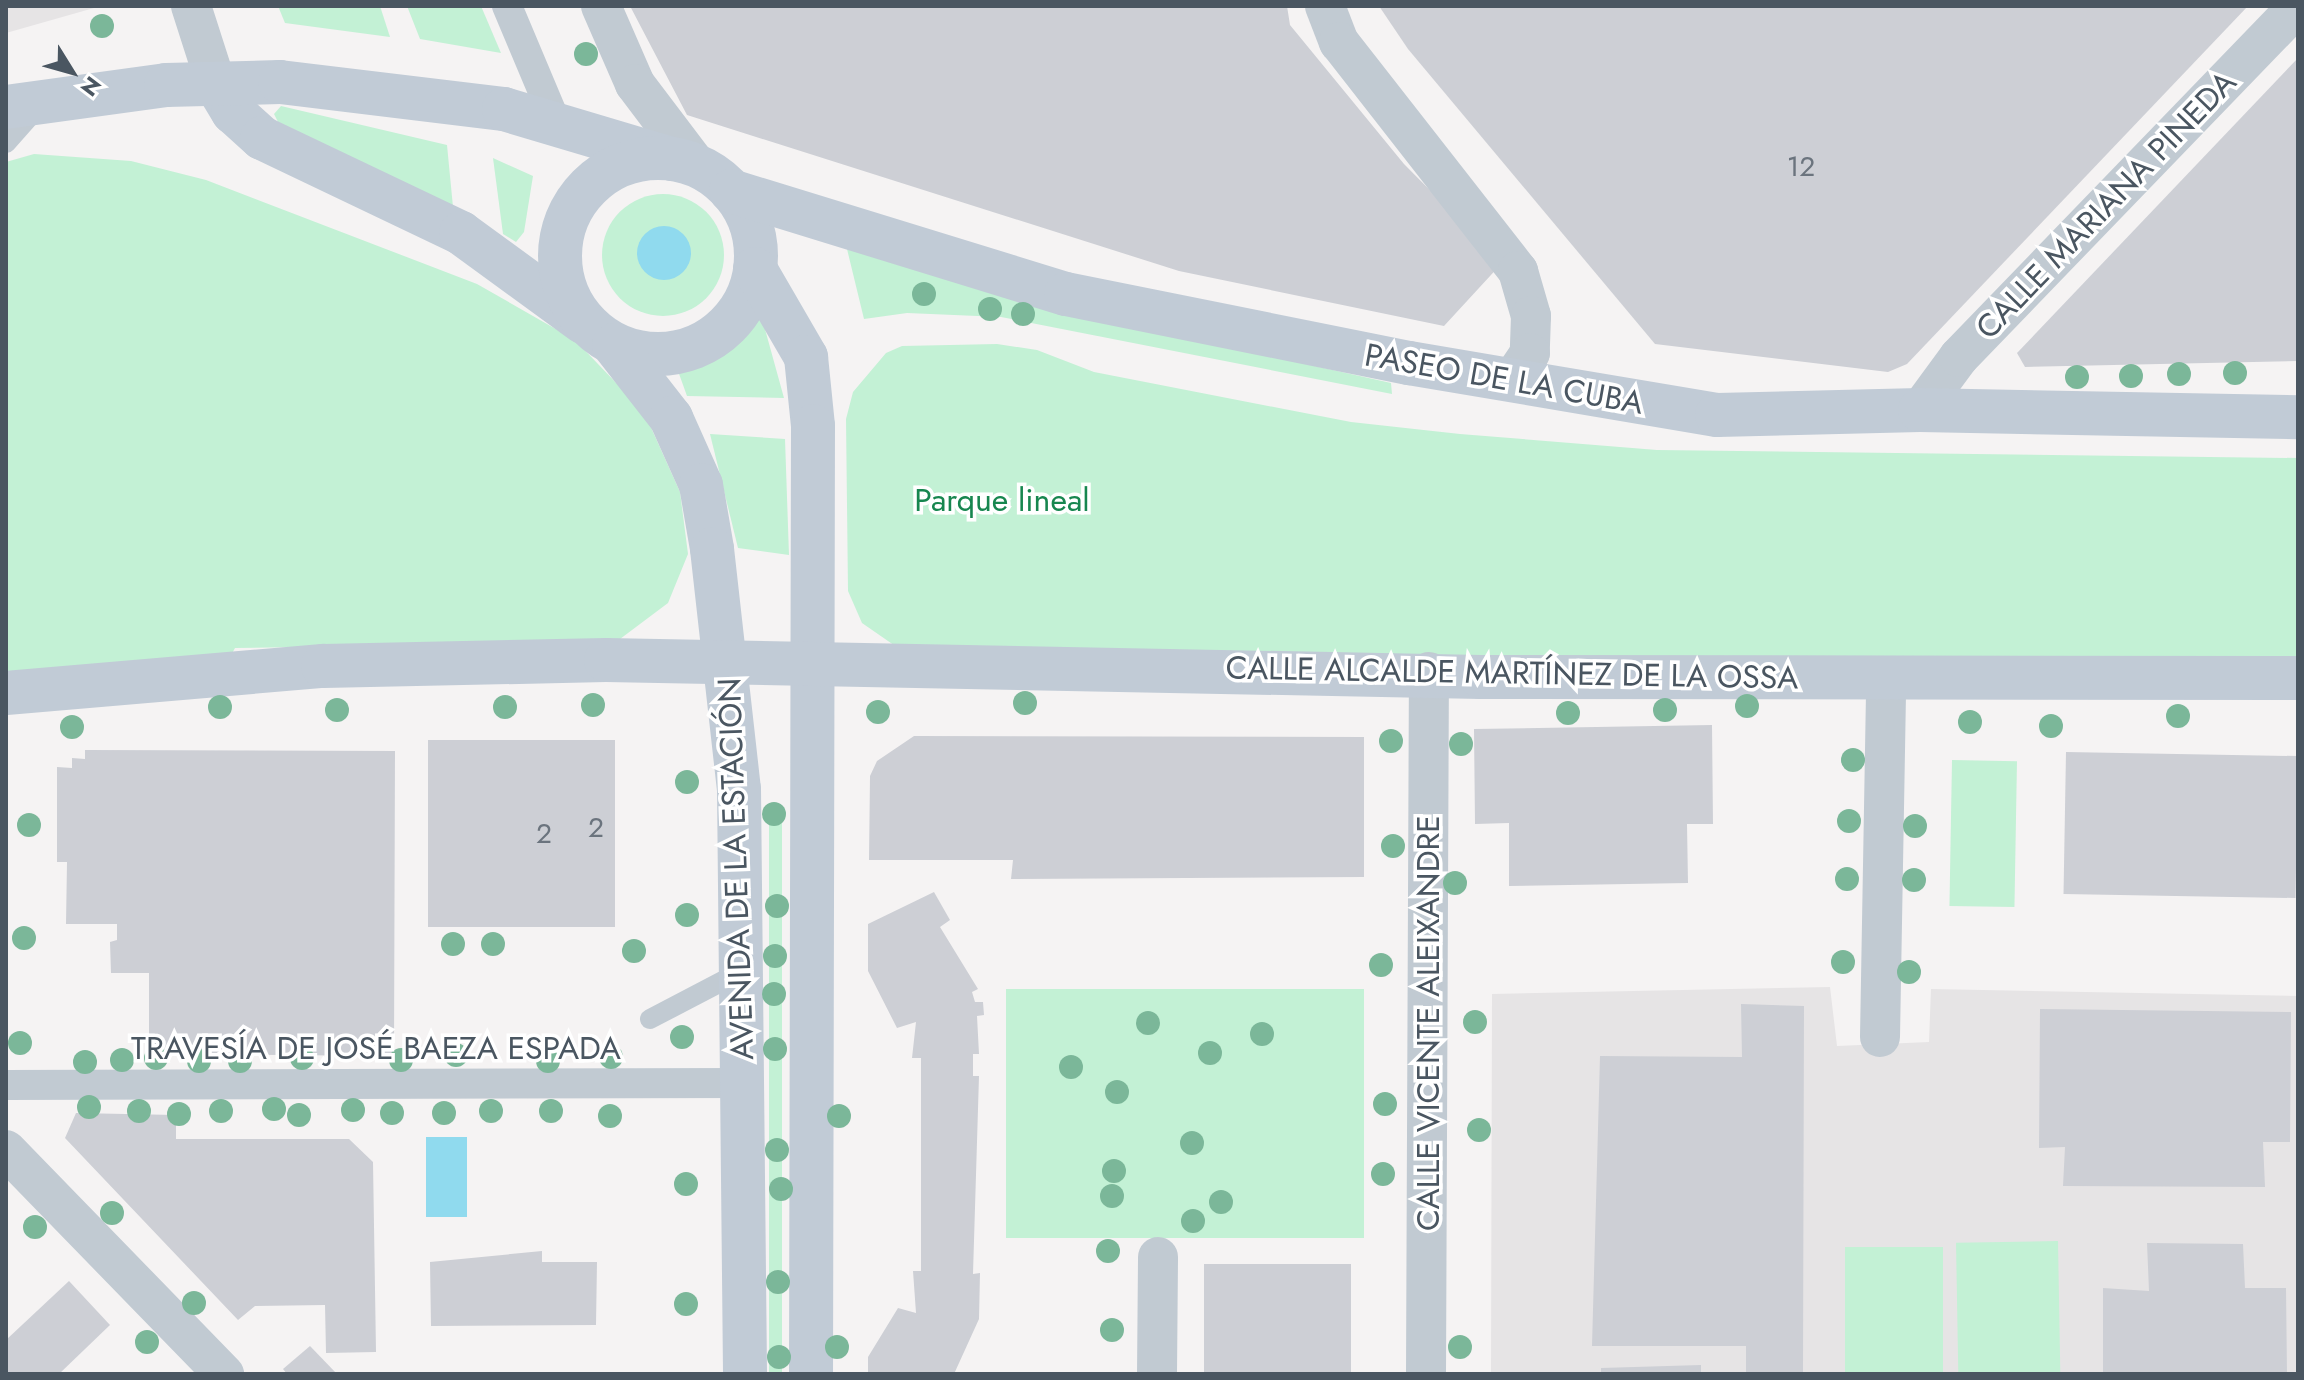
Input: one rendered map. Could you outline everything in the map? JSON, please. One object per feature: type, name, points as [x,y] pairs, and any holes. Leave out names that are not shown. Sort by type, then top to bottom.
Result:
[{"type":"main road","name":"PASEO DE LA CUBA","points":[[23,106],[166,85],[280,82],[555,120],[700,172],[1066,294],[1512,380],[1717,415],[1920,410],[2298,417]]},
{"type":"main road","points":[[216,84],[233,112],[262,138],[461,233],[599,334],[651,354],[701,345],[744,304],[755,269],[754,234],[700,172],[620,166],[584,191],[572,209],[560,258],[567,294],[599,334]]},
{"type":"main road","points":[[555,120],[584,191]]},
{"type":"main road","points":[[755,269],[806,357],[814,474],[811,1374]]},
{"type":"main road","name":"AVENIDA DE LA ESTACIÓN","points":[[599,334],[671,418],[701,485],[727,662],[739,789],[745,1083],[745,1374]]},
{"type":"main road","name":"CALLE ALCALDE MARTÍNEZ DE LA OSSA","points":[[6,693],[323,666],[727,662],[811,667],[1429,672],[1481,677],[2298,678]]},
{"type":"street","points":[[507,6],[555,120]]},
{"type":"street","points":[[601,6],[635,84],[700,172]]},
{"type":"street","points":[[1325,6],[1339,42],[1518,271],[1531,316],[1530,353],[1512,380]]},
{"type":"street","name":"CALLE MARIANA PINEDA","points":[[1920,410],[1959,357],[2298,6]]},
{"type":"street","points":[[195,16],[216,84]]},
{"type":"street","points":[[166,85],[195,16]]},
{"type":"street","name":"CALLE VICENTE ALEIXANDRE","points":[[1426,1374],[1429,672]]},
{"type":"street","points":[[1880,1037],[1886,676]]},
{"type":"street","name":"TRAVESÍA DE JOSÉ BAEZA ESPADA","points":[[6,1085],[745,1083]]},
{"type":"street","points":[[6,1150],[224,1374]]},
{"type":"street","points":[[1157,1374],[1158,1257]]},
{"type":"lane","points":[[6,143],[23,106]]},
{"type":"lane","points":[[650,1019],[742,971]]},
{"type":"shaded area","points":[[6,6],[101,6],[6,33]]},
{"type":"shaded area","points":[[1830,987],[1837,1046],[1929,1042],[1931,989],[2298,996],[2298,1374],[1491,1374],[1492,994]]},
{"type":"green space","points":[[278,6],[380,6],[390,37],[285,23]]},
{"type":"green space","points":[[407,6],[481,6],[501,53],[420,39]]},
{"type":"green space","points":[[281,106],[447,145],[453,207],[278,122],[274,114]]},
{"type":"green space","points":[[34,154],[131,161],[206,180],[477,284],[575,340],[644,412],[680,492],[688,554],[668,603],[616,642],[235,648],[229,659],[6,679],[6,162]]},
{"type":"green space","points":[[493,158],[533,176],[524,232],[516,242],[503,234]]},
{"type":"green space","points":[[663,194],[686,199],[706,212],[719,232],[724,255],[719,278],[706,298],[686,311],[663,316],[640,311],[620,298],[607,278],[602,255],[607,232],[620,212],[640,199]]},
{"type":"green space","points":[[847,249],[1002,296],[1391,383],[1392,394],[1001,317],[907,313],[864,319]]},
{"type":"green space","points":[[760,311],[784,398],[687,396],[678,371],[720,353]]},
{"type":"green space","name":"Parque lineal","points":[[997,344],[1037,350],[1094,372],[1351,422],[1460,434],[1657,450],[2298,458],[2298,663],[901,650],[862,623],[848,591],[846,419],[853,392],[886,353],[902,346]]},
{"type":"green space","points":[[710,434],[785,439],[789,555],[738,548]]},
{"type":"green space","points":[[1952,760],[2017,761],[2014,907],[1949,906]]},
{"type":"green space","points":[[769,808],[782,808],[782,1374],[769,1374]]},
{"type":"green space","points":[[1006,989],[1364,989],[1364,1238],[1006,1238]]},
{"type":"green space","points":[[2058,1241],[2060,1374],[1958,1374],[1956,1243]]},
{"type":"green space","points":[[1845,1247],[1943,1247],[1943,1374],[1845,1374]]},
{"type":"water","points":[[664,226],[675,228],[683,234],[689,242],[689,264],[683,272],[675,278],[664,280],[653,278],[645,272],[639,264],[637,253],[639,242],[645,234],[653,228]]},
{"type":"water","points":[[426,1137],[467,1137],[467,1217],[426,1217]]},
{"type":"building","points":[[630,6],[1287,6],[1290,25],[1404,164],[1502,263],[1444,326],[1179,271],[687,115]]},
{"type":"building","points":[[1379,6],[2248,6],[1907,364],[1888,372],[1655,344],[1408,49]]},
{"type":"building","points":[[2298,58],[2298,361],[2025,367],[2017,353]]},
{"type":"building","points":[[1712,725],[1713,824],[1687,824],[1688,883],[1509,886],[1509,823],[1475,824],[1474,729]]},
{"type":"building","points":[[914,736],[1364,737],[1364,877],[1011,879],[1013,860],[869,860],[870,776],[877,761]]},
{"type":"building","points":[[428,740],[615,740],[615,927],[428,927]]},
{"type":"building","points":[[85,750],[395,751],[394,1056],[149,1054],[149,973],[111,973],[110,942],[117,940],[117,924],[66,924],[67,862],[57,862],[57,767],[72,768],[72,758],[85,759]]},
{"type":"building","points":[[2066,752],[2298,756],[2295,898],[2064,894]]},
{"type":"building","points":[[934,892],[950,920],[940,927],[978,989],[972,992],[975,1002],[983,1002],[984,1015],[977,1016],[979,1054],[973,1054],[973,1076],[979,1076],[973,1274],[980,1273],[979,1319],[954,1374],[868,1374],[868,1357],[898,1308],[916,1313],[913,1271],[921,1271],[921,1058],[912,1058],[916,1022],[897,1028],[868,971],[868,924]]},
{"type":"building","points":[[1741,1004],[1804,1006],[1803,1374],[1746,1374],[1746,1346],[1592,1346],[1600,1056],[1742,1057]]},
{"type":"building","points":[[2040,1009],[2291,1012],[2290,1142],[2263,1142],[2265,1187],[2063,1186],[2065,1147],[2039,1148]]},
{"type":"building","points":[[76,1113],[176,1115],[176,1139],[349,1139],[373,1162],[376,1352],[326,1353],[325,1305],[255,1306],[238,1320],[65,1138]]},
{"type":"building","points":[[2147,1243],[2243,1244],[2245,1288],[2286,1288],[2287,1374],[2103,1374],[2103,1288],[2149,1291]]},
{"type":"building","points":[[542,1251],[542,1262],[597,1262],[596,1325],[431,1326],[430,1262]]},
{"type":"building","points":[[1204,1264],[1351,1264],[1351,1374],[1204,1374]]},
{"type":"building","points":[[69,1281],[110,1325],[59,1374],[6,1374],[6,1340]]},
{"type":"building","points":[[310,1346],[337,1374],[287,1374],[283,1369]]},
{"type":"building","points":[[1701,1365],[1701,1374],[1601,1374],[1601,1368]]}]
